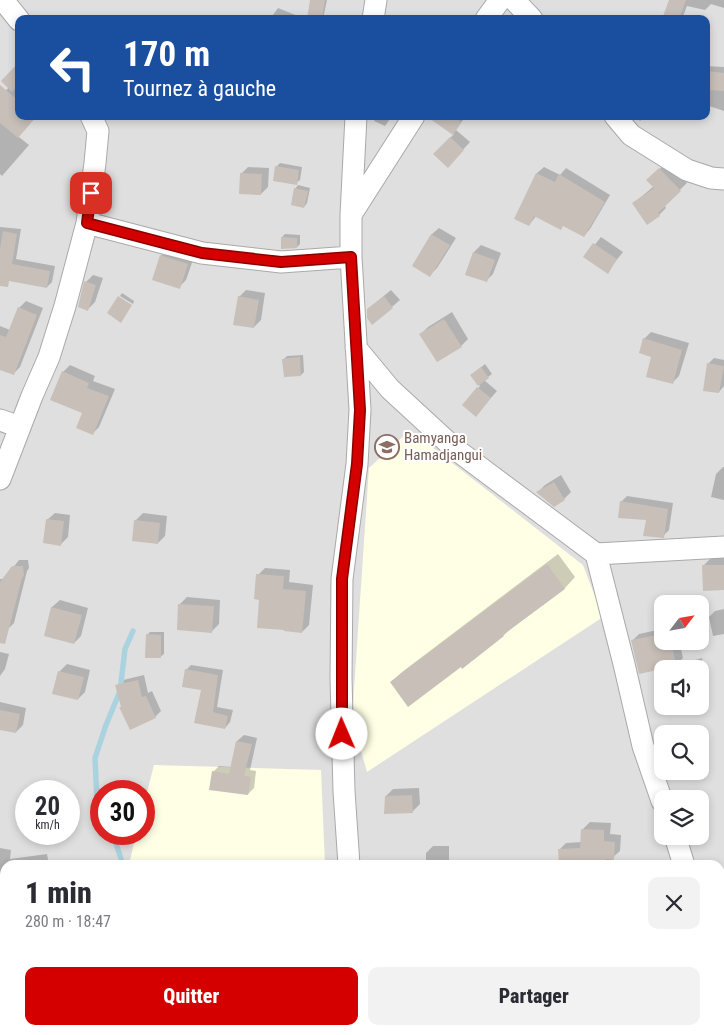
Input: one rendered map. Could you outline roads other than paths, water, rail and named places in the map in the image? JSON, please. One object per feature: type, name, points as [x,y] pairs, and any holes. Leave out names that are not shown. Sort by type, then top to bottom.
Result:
[{"type":"street","points":[[3,0],[15,15]]},
{"type":"street","points":[[374,15],[376,0]]},
{"type":"street","points":[[489,15],[500,0]]},
{"type":"street","points":[[514,0],[528,15]]},
{"type":"street","points":[[0,479],[10,423],[49,357],[87,223],[98,131],[93,120]]},
{"type":"street","points":[[349,860],[344,791],[341,678],[342,579],[357,464],[360,410],[351,257],[356,120]]},
{"type":"street","points":[[351,215],[411,120]]},
{"type":"street","points":[[618,120],[631,135],[687,170],[711,178],[724,179]]},
{"type":"street","points":[[87,223],[202,253],[281,262],[351,257]]},
{"type":"street","points":[[356,348],[390,389],[454,448],[596,554],[643,746],[658,790]]},
{"type":"street","points":[[596,554],[724,547]]},
{"type":"street","points":[[678,845],[682,860]]},
{"type":"waterway","points":[[96,780],[95,758],[120,691],[125,649],[133,631]]},
{"type":"waterway","points":[[117,845],[121,860]]},
{"type":"place","name":"Bamyanga Hamadjangui","points":[[387,447]]}]
